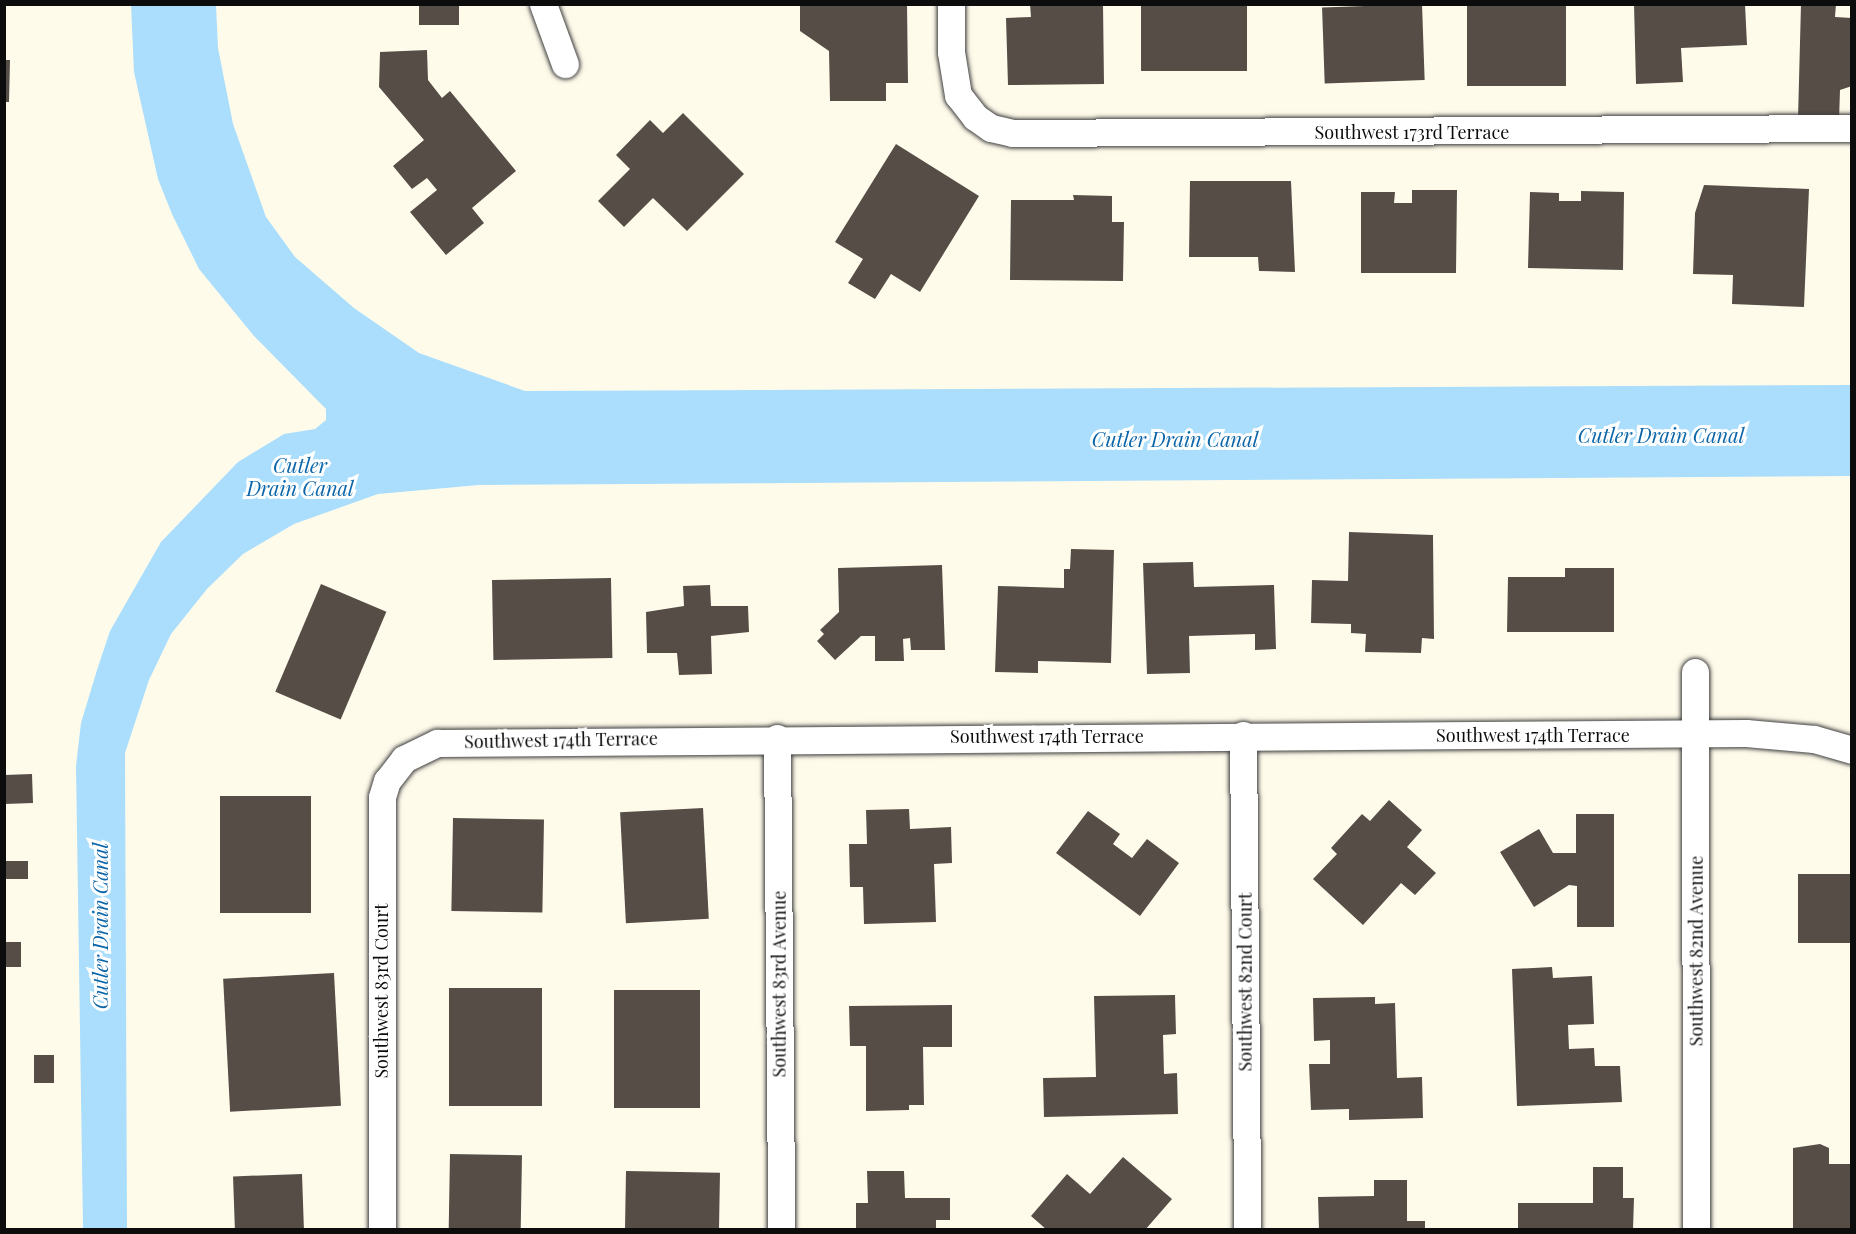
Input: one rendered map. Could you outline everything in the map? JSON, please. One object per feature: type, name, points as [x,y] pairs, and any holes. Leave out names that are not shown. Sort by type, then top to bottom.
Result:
[{"type":"street","points":[[543,4],[565,64]]},
{"type":"street","name":"Southwest 173rd Terrace","points":[[951,4],[956,85],[964,106],[991,128],[1038,135],[1851,128]]},
{"type":"street","name":"Southwest 82nd Avenue","points":[[1695,672],[1696,1230]]},
{"type":"street","name":"Southwest 174th Terrace","points":[[404,759],[429,746],[457,741],[1243,735],[1785,735],[1851,750]]},
{"type":"street","name":"Southwest 82nd Court","points":[[1243,735],[1247,1230]]},
{"type":"street","name":"Southwest 83rd Avenue","points":[[777,738],[781,1230]]},
{"type":"street","name":"Southwest 83rd Court","points":[[382,1230],[381,814],[387,781],[404,759]]},
{"type":"water","name":"Cutler Drain Canal","points":[[131,5],[216,5],[218,48],[233,124],[266,217],[295,257],[354,308],[419,353],[525,391],[1851,385],[1851,476],[479,485],[378,494],[294,524],[243,554],[207,589],[171,634],[149,680],[125,753],[127,1229],[83,1229],[76,766],[81,723],[110,631],[161,542],[238,462],[284,434],[315,429],[326,420],[326,409],[254,336],[199,269],[172,214],[158,179],[134,72]]},
{"type":"building","points":[[800,4],[907,4],[908,83],[886,83],[886,101],[830,101],[829,51],[800,31]]},
{"type":"building","points":[[1030,4],[1103,4],[1104,84],[1008,85],[1006,18],[1031,17]]},
{"type":"building","points":[[1141,4],[1247,4],[1247,71],[1141,71]]},
{"type":"building","points":[[1422,4],[1425,80],[1325,83],[1322,7]]},
{"type":"building","points":[[1467,4],[1566,4],[1566,86],[1467,86]]},
{"type":"building","points":[[1634,4],[1745,4],[1747,45],[1681,48],[1683,82],[1636,84]]},
{"type":"building","points":[[1801,4],[1836,4],[1835,17],[1852,18],[1852,86],[1840,90],[1839,121],[1798,119]]},
{"type":"building","points":[[419,5],[459,5],[459,25],[419,25]]},
{"type":"building","points":[[427,50],[428,80],[442,98],[450,91],[516,171],[472,208],[484,223],[446,255],[410,212],[437,190],[427,178],[412,189],[393,166],[424,140],[379,87],[380,52]]},
{"type":"building","points":[[4,60],[10,60],[9,102],[4,102]]},
{"type":"building","points":[[683,113],[744,174],[687,231],[653,198],[624,227],[598,201],[630,169],[616,155],[650,120],[663,133]]},
{"type":"building","points":[[896,144],[979,196],[920,292],[891,274],[875,299],[848,283],[863,259],[835,242]]},
{"type":"building","points":[[1190,181],[1291,181],[1295,272],[1259,271],[1258,257],[1189,257]]},
{"type":"building","points":[[1704,185],[1809,189],[1804,307],[1732,304],[1733,275],[1693,274],[1695,213]]},
{"type":"building","points":[[1412,190],[1457,190],[1456,273],[1361,273],[1361,192],[1395,192],[1394,203],[1412,203]]},
{"type":"building","points":[[1581,191],[1624,192],[1623,270],[1528,268],[1530,192],[1559,193],[1559,201],[1581,201]]},
{"type":"building","points":[[1073,195],[1112,196],[1112,222],[1124,222],[1123,281],[1010,280],[1011,200],[1074,200]]},
{"type":"building","points":[[1349,532],[1433,535],[1434,639],[1422,638],[1421,653],[1365,652],[1366,634],[1351,633],[1351,624],[1311,623],[1312,580],[1348,581]]},
{"type":"building","points":[[1071,549],[1114,550],[1111,663],[1038,661],[1038,673],[995,672],[998,586],[1064,588],[1064,569],[1070,569]]},
{"type":"building","points":[[1193,562],[1194,587],[1274,585],[1276,649],[1255,650],[1255,634],[1189,636],[1190,673],[1147,674],[1143,563]]},
{"type":"building","points":[[942,565],[945,650],[911,650],[910,638],[903,639],[904,661],[875,661],[875,636],[861,636],[835,660],[817,641],[824,634],[820,630],[839,612],[838,568]]},
{"type":"building","points":[[1565,568],[1614,568],[1614,632],[1507,632],[1508,577],[1565,577]]},
{"type":"building","points":[[611,578],[612,658],[493,660],[492,580]]},
{"type":"building","points":[[321,584],[386,612],[341,719],[275,692]]},
{"type":"building","points":[[710,585],[711,606],[748,606],[749,632],[711,636],[712,674],[679,675],[677,653],[647,653],[646,612],[684,606],[683,586]]},
{"type":"building","points":[[32,774],[33,803],[5,804],[4,775]]},
{"type":"building","points":[[220,796],[311,796],[311,913],[220,913]]},
{"type":"building","points":[[1389,800],[1422,830],[1407,847],[1436,873],[1415,895],[1401,883],[1363,925],[1313,879],[1337,854],[1331,848],[1362,814],[1370,821]]},
{"type":"building","points":[[703,808],[709,919],[626,923],[620,812]]},
{"type":"building","points":[[909,809],[910,829],[951,827],[952,863],[934,864],[936,922],[864,924],[863,887],[850,887],[849,844],[867,844],[866,810]]},
{"type":"building","points":[[1088,811],[1120,834],[1113,844],[1132,858],[1147,839],[1179,863],[1140,916],[1056,853]]},
{"type":"building","points":[[1576,814],[1614,814],[1614,927],[1577,927],[1577,886],[1569,885],[1534,907],[1500,852],[1539,829],[1553,853],[1576,853]]},
{"type":"building","points":[[453,818],[544,820],[542,913],[451,911]]},
{"type":"building","points":[[4,861],[28,861],[28,879],[4,879]]},
{"type":"building","points":[[1798,874],[1852,874],[1852,943],[1798,943]]},
{"type":"building","points":[[4,942],[21,942],[21,967],[4,967]]},
{"type":"building","points":[[1552,967],[1553,978],[1592,976],[1594,1024],[1568,1025],[1569,1049],[1594,1048],[1595,1066],[1620,1066],[1622,1102],[1517,1106],[1512,969]]},
{"type":"building","points":[[334,973],[341,1106],[230,1112],[223,979]]},
{"type":"building","points":[[449,988],[542,988],[542,1106],[449,1106]]},
{"type":"building","points":[[614,990],[700,990],[700,1108],[614,1108]]},
{"type":"building","points":[[1175,995],[1176,1034],[1163,1035],[1164,1074],[1177,1073],[1178,1114],[1044,1117],[1043,1078],[1096,1077],[1094,996]]},
{"type":"building","points":[[1375,997],[1375,1004],[1395,1003],[1397,1078],[1422,1077],[1423,1118],[1349,1120],[1349,1109],[1311,1110],[1309,1064],[1330,1064],[1330,1040],[1314,1041],[1313,998]]},
{"type":"building","points":[[952,1005],[952,1047],[923,1047],[924,1105],[909,1105],[909,1110],[866,1111],[866,1046],[850,1046],[849,1006]]},
{"type":"building","points":[[34,1055],[54,1055],[54,1083],[34,1083]]},
{"type":"building","points":[[1820,1144],[1829,1148],[1829,1164],[1852,1164],[1852,1230],[1793,1230],[1793,1148]]},
{"type":"building","points":[[450,1154],[522,1155],[521,1230],[449,1230]]},
{"type":"building","points":[[1123,1157],[1172,1199],[1145,1230],[1047,1230],[1031,1216],[1067,1174],[1090,1194]]},
{"type":"building","points":[[1593,1167],[1623,1167],[1623,1198],[1634,1198],[1633,1230],[1518,1230],[1518,1203],[1593,1203]]},
{"type":"building","points":[[626,1171],[720,1173],[719,1230],[625,1230]]},
{"type":"building","points":[[867,1171],[904,1171],[905,1198],[950,1198],[950,1220],[936,1220],[936,1230],[856,1230],[856,1203],[868,1203]]},
{"type":"building","points":[[302,1174],[304,1230],[235,1230],[233,1176]]},
{"type":"building","points":[[1374,1180],[1407,1180],[1407,1221],[1425,1221],[1425,1230],[1319,1230],[1318,1197],[1374,1196]]}]
